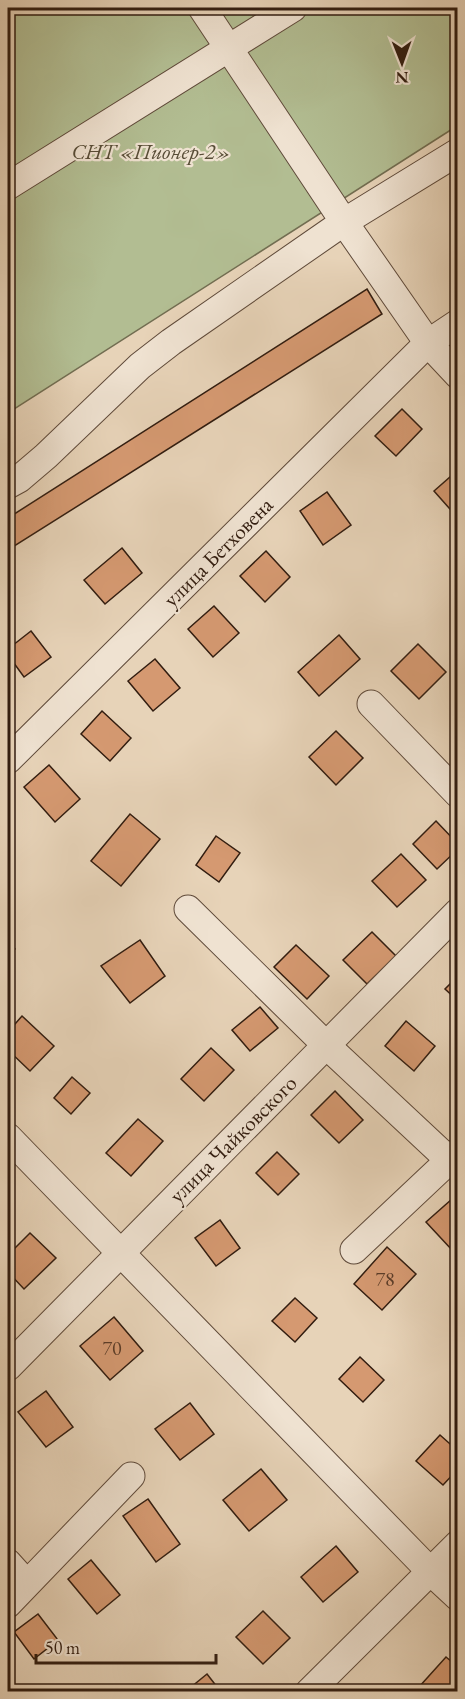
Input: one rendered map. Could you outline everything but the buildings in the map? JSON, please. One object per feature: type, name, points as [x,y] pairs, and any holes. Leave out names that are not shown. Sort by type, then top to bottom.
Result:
[{"type":"street","points":[[202,8],[428,344],[458,375]]},
{"type":"street","points":[[8,186],[293,8]]},
{"type":"street","points":[[8,486],[20,479],[140,366],[171,342],[344,222],[458,152]]},
{"type":"street","name":"улица Бетховена","points":[[8,760],[428,344],[458,323]]},
{"type":"street","points":[[371,704],[458,794]]},
{"type":"street","points":[[188,909],[326,1045],[453,1156],[354,1251]]},
{"type":"street","name":"улица Чайковского","points":[[8,1367],[458,912]]},
{"type":"street","points":[[8,1137],[430,1571],[458,1597]]},
{"type":"street","points":[[8,1604],[131,1476]]},
{"type":"street","points":[[309,1692],[458,1544]]},
{"type":"street","points":[[8,1563],[26,1583]]},
{"type":"green space","name":"СНТ «Пионер-2»","points":[[8,8],[457,8],[457,126],[8,413]]}]
